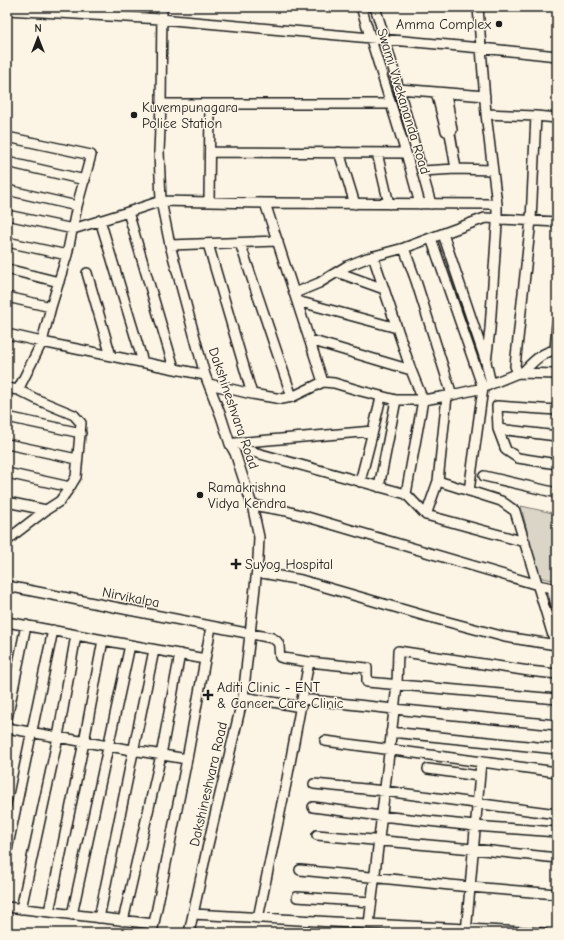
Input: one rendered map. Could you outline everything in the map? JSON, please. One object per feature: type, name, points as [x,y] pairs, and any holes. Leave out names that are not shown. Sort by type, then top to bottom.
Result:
[{"type":"street","name":"Dakshineshvara Road","points":[[162,7],[159,152],[161,201],[170,245],[205,375],[234,444],[235,453],[252,505],[259,537],[243,697],[189,933]]},
{"type":"street","name":"Swami Vivekananda Road","points":[[361,7],[406,152],[420,204]]},
{"type":"street","points":[[375,7],[400,89],[431,204]]},
{"type":"street","points":[[478,7],[486,114],[497,204],[490,329],[486,362]]},
{"type":"street","points":[[7,10],[162,19],[557,56]]},
{"type":"street","points":[[400,89],[485,96]]},
{"type":"street","points":[[441,93],[446,131],[450,133],[456,169]]},
{"type":"street","points":[[161,104],[391,104]]},
{"type":"street","points":[[209,202],[210,104]]},
{"type":"street","points":[[486,114],[557,118]]},
{"type":"street","points":[[520,373],[515,366],[530,220],[536,116]]},
{"type":"street","points":[[7,137],[91,155],[77,206],[67,254],[42,342],[18,390]]},
{"type":"street","points":[[210,152],[406,152]]},
{"type":"street","points":[[339,152],[355,204]]},
{"type":"street","points":[[377,152],[389,204]]},
{"type":"street","points":[[7,162],[84,180]]},
{"type":"street","points":[[422,172],[456,169],[493,170]]},
{"type":"street","points":[[7,190],[77,206]]},
{"type":"street","points":[[7,215],[73,229],[161,201],[355,204],[497,204]]},
{"type":"street","points":[[265,203],[324,382]]},
{"type":"street","points":[[128,212],[174,368]]},
{"type":"street","points":[[296,297],[337,272],[366,258],[404,248],[485,218],[557,222]]},
{"type":"street","points":[[100,220],[143,362]]},
{"type":"street","points":[[443,234],[486,362],[491,384]]},
{"type":"street","points":[[431,238],[482,388],[469,491]]},
{"type":"street","points":[[170,245],[278,241]]},
{"type":"street","points":[[7,242],[67,254]]},
{"type":"street","points":[[240,243],[292,397]]},
{"type":"street","points":[[208,244],[252,394]]},
{"type":"street","points":[[404,248],[416,281],[450,396],[438,481],[426,515]]},
{"type":"street","points":[[374,256],[411,370],[423,400],[406,494]]},
{"type":"street","points":[[7,269],[59,282]]},
{"type":"street","points":[[337,272],[384,289]]},
{"type":"street","points":[[87,273],[111,356]]},
{"type":"street","points":[[7,297],[51,306]]},
{"type":"street","points":[[296,297],[397,328]]},
{"type":"street","points":[[208,384],[282,399],[292,397],[324,382],[334,383],[396,400],[423,400],[450,396],[482,388],[520,373],[545,353],[556,350],[557,324]]},
{"type":"street","points":[[7,334],[205,375]]},
{"type":"street","points":[[310,340],[411,370]]},
{"type":"street","points":[[520,373],[557,374]]},
{"type":"street","points":[[7,388],[18,390],[74,415],[81,423],[76,477],[70,487],[60,501],[11,532],[7,541]]},
{"type":"street","points":[[360,482],[381,397]]},
{"type":"street","points":[[379,487],[396,400]]},
{"type":"street","points":[[557,410],[497,406],[498,429],[506,450],[518,458],[557,464]]},
{"type":"street","points":[[7,417],[81,433]]},
{"type":"street","points":[[498,429],[557,436]]},
{"type":"street","points":[[234,444],[373,431]]},
{"type":"street","points":[[7,444],[77,459]]},
{"type":"street","points":[[234,444],[246,450],[406,494],[426,515],[525,542]]},
{"type":"street","points":[[7,473],[70,487]]},
{"type":"street","points":[[484,476],[557,493]]},
{"type":"street","points":[[256,572],[301,580],[505,637],[557,647],[515,511],[501,501],[438,481]]},
{"type":"street","points":[[7,502],[46,510]]},
{"type":"street","points":[[252,505],[287,511],[538,585],[554,588],[557,610]]},
{"type":"street","name":"Nirvikalpa","points":[[7,586],[272,638],[279,644],[280,657],[309,662]]},
{"type":"street","points":[[7,622],[205,659]]},
{"type":"street","points":[[7,719],[26,625]]},
{"type":"street","points":[[7,907],[123,921],[153,929],[188,759],[211,627]]},
{"type":"street","points":[[7,850],[53,630]]},
{"type":"street","points":[[21,909],[58,737],[76,635]]},
{"type":"street","points":[[48,912],[84,742],[103,640]]},
{"type":"street","points":[[72,915],[130,645]]},
{"type":"street","points":[[99,918],[154,650]]},
{"type":"street","points":[[368,924],[397,685],[398,651],[557,674]]},
{"type":"street","points":[[123,921],[161,755],[180,654]]},
{"type":"street","points":[[258,918],[287,779],[309,662],[367,668],[367,682],[557,699]]},
{"type":"street","points":[[243,697],[557,724]]},
{"type":"street","points":[[7,728],[188,759]]},
{"type":"street","points":[[391,732],[557,749]]},
{"type":"street","points":[[325,741],[557,772]]},
{"type":"street","points":[[466,931],[476,804],[481,762]]},
{"type":"street","points":[[428,769],[479,776]]},
{"type":"street","points":[[314,784],[385,791],[557,814]]},
{"type":"street","points":[[314,807],[475,826],[557,832]]},
{"type":"street","points":[[317,835],[557,858]]},
{"type":"street","points":[[300,870],[557,894]]},
{"type":"street","points":[[298,897],[371,902]]},
{"type":"street","points":[[193,914],[368,924],[396,929],[543,933]]},
{"type":"street","points":[[347,933],[350,923]]},
{"type":"shaded area","points":[[521,506],[557,514],[557,581],[538,577]]},
{"type":"place","name":"Amma Complex","points":[[499,24]]},
{"type":"place","name":"Kuvempunagara Police Station","points":[[134,115]]},
{"type":"place","name":"Ramakrishna Vidya Kendra","points":[[200,495]]},
{"type":"place","name":"Suyog Hospital","points":[[236,564]]},
{"type":"place","name":"Aditi Clinic - ENT & Cancer Care Clinic","points":[[208,695]]}]
